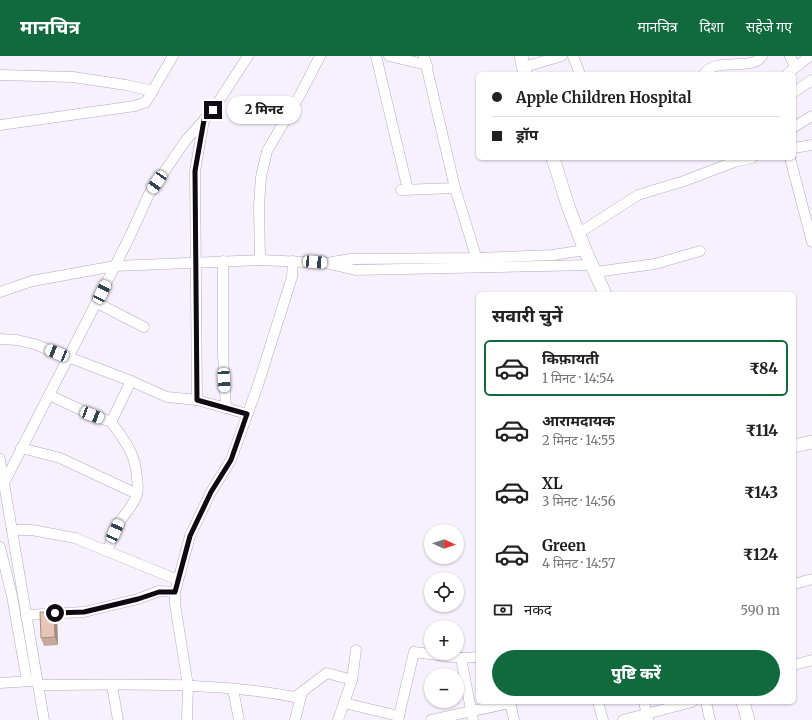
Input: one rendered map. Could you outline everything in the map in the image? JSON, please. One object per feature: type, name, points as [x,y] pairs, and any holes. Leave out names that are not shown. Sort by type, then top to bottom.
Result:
[{"type":"main road","points":[[547,160],[560,208],[581,251],[604,292]]},
{"type":"main road","points":[[554,160],[569,209],[579,234],[581,251]]},
{"type":"main road","points":[[590,267],[596,292]]},
{"type":"main road","points":[[796,438],[812,434]]},
{"type":"main road","points":[[796,446],[812,442]]},
{"type":"main road","points":[[734,704],[738,720]]},
{"type":"main road","points":[[744,704],[748,720]]},
{"type":"street","points":[[0,125],[135,106],[146,102],[172,56]]},
{"type":"street","points":[[2,484],[97,303],[149,194],[186,140],[224,94],[248,56]]},
{"type":"street","points":[[260,260],[259,206],[261,176],[267,151],[300,95],[320,56]]},
{"type":"street","points":[[376,56],[405,190],[455,188]]},
{"type":"street","points":[[389,56],[425,60],[455,188],[478,263]]},
{"type":"street","points":[[528,65],[562,56]]},
{"type":"street","points":[[573,56],[579,72]]},
{"type":"street","points":[[706,72],[710,67],[717,64],[726,62],[754,62],[759,60],[762,56]]},
{"type":"street","points":[[790,56],[795,67]]},
{"type":"street","points":[[789,72],[810,56]]},
{"type":"street","points":[[0,75],[73,76],[153,91]]},
{"type":"street","points":[[796,91],[812,80]]},
{"type":"street","points":[[796,126],[812,116]]},
{"type":"street","points":[[197,400],[197,262],[195,171],[204,120]]},
{"type":"street","points":[[796,148],[812,145]]},
{"type":"street","points":[[579,234],[638,195],[684,181],[743,160]]},
{"type":"street","points":[[791,160],[812,241]]},
{"type":"street","points":[[478,263],[581,251]]},
{"type":"street","points":[[0,292],[32,281],[115,266],[260,260],[326,263],[351,259],[590,267],[655,264],[700,251]]},
{"type":"street","points":[[223,261],[223,356],[226,408]]},
{"type":"street","points":[[187,720],[188,686],[176,612],[175,592],[190,536],[211,492],[231,460],[258,385],[292,277],[293,261]]},
{"type":"street","points":[[97,303],[144,327]]},
{"type":"street","points":[[0,339],[17,340],[34,344],[131,381],[167,397],[197,400],[247,414]]},
{"type":"street","points":[[111,422],[131,381]]},
{"type":"street","points":[[49,395],[111,422],[125,440],[132,454],[137,470],[137,494],[132,505],[120,522],[107,551]]},
{"type":"street","points":[[21,448],[60,458],[137,494]]},
{"type":"street","points":[[0,459],[2,484],[12,530],[44,720]]},
{"type":"street","points":[[12,530],[32,530],[75,538],[178,580]]},
{"type":"street","points":[[0,547],[12,596],[27,681]]},
{"type":"street","points":[[796,583],[812,579]]},
{"type":"street","points":[[26,615],[84,612],[138,599],[159,592],[175,592]]},
{"type":"street","points":[[338,720],[352,680],[356,650]]},
{"type":"street","points":[[344,703],[399,718],[414,652],[424,653]]},
{"type":"street","points":[[464,658],[476,657]]},
{"type":"street","points":[[461,660],[472,716]]},
{"type":"street","points":[[796,664],[812,660]]},
{"type":"street","points":[[0,683],[27,681],[38,683],[188,686],[232,689],[295,697],[327,674],[352,680]]},
{"type":"street","points":[[112,685],[118,720]]},
{"type":"street","points":[[232,689],[239,720]]},
{"type":"street","points":[[295,720],[302,692]]},
{"type":"street","points":[[431,720],[472,716],[507,704]]},
{"type":"street","points":[[510,704],[514,720]]},
{"type":"street","points":[[599,704],[603,720]]},
{"type":"street","points":[[645,704],[648,717]]},
{"type":"street","points":[[623,720],[648,717],[686,704]]},
{"type":"street","points":[[706,704],[710,720]]},
{"type":"building","points":[[40,612],[54,612],[55,637],[41,638]]},
{"type":"route","points":[[55,613],[84,612],[138,599],[159,592],[175,592],[190,536],[211,492],[231,460],[247,414],[197,400],[197,262],[195,171],[204,120],[213,110]]}]
